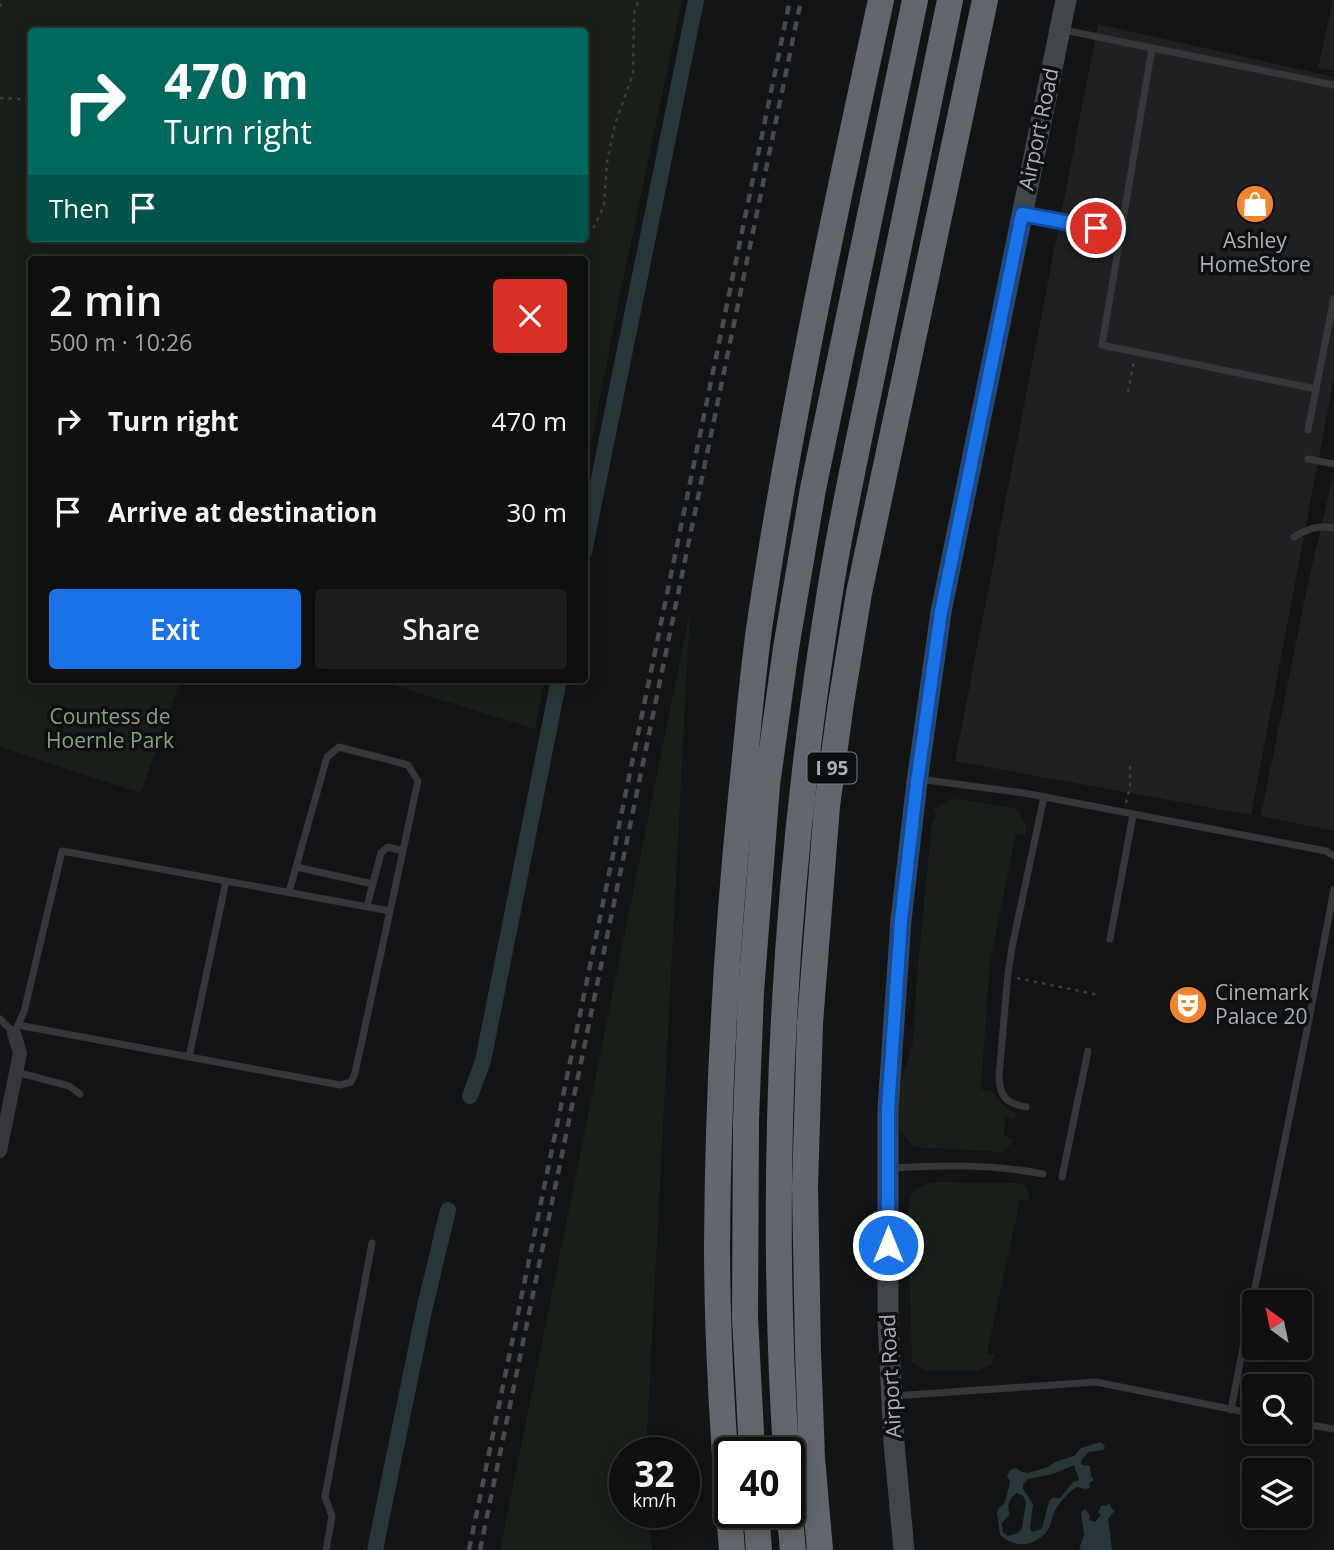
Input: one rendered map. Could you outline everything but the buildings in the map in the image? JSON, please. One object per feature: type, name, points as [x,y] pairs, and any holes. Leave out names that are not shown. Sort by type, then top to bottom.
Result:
[{"type":"highway","points":[[732,1550],[722,1412],[717,1248],[723,1021],[731,897],[750,708],[767,575],[797,400],[881,0]]},
{"type":"highway","points":[[751,1437],[745,1318],[746,1121],[751,992],[767,785],[786,648],[813,489],[915,0]]},
{"type":"highway","points":[[785,1437],[779,1274],[779,1140],[783,1020],[801,801],[822,641],[841,532],[950,0]]},
{"type":"highway","name":"I 95","points":[[820,1550],[808,1351],[805,1187],[810,1023],[827,806],[859,593],[985,0]]},
{"type":"highway","points":[[757,1528],[759,1550]]},
{"type":"highway","points":[[791,1528],[793,1550]]},
{"type":"street","name":"Airport Road","points":[[904,1550],[894,1443],[888,1322],[888,1109],[901,920],[941,612],[1066,0]]},
{"type":"street","points":[[0,1151],[20,1053],[16,1029]]},
{"type":"lane","points":[[1060,29],[1334,85]]},
{"type":"lane","points":[[1152,47],[1102,345],[1316,389]]},
{"type":"lane","points":[[1022,214],[1122,233]]},
{"type":"lane","points":[[1308,430],[1334,298]]},
{"type":"lane","points":[[1308,459],[1334,464]]},
{"type":"lane","points":[[1294,537],[1304,530],[1317,527],[1334,528]]},
{"type":"lane","points":[[0,1019],[16,1029],[340,1085],[351,1082],[418,781],[408,765],[338,747],[327,757],[289,892]]},
{"type":"lane","points":[[918,779],[1044,797],[1326,851],[1334,856]]},
{"type":"lane","points":[[1026,1107],[1009,1102],[1002,1093],[999,1076],[1007,975],[1044,797]]},
{"type":"lane","points":[[1110,939],[1133,815]]},
{"type":"lane","points":[[367,906],[380,853],[388,847],[403,850]]},
{"type":"lane","points":[[16,1029],[24,1012],[62,851],[390,911]]},
{"type":"lane","points":[[296,867],[373,884]]},
{"type":"lane","points":[[188,1057],[226,881]]},
{"type":"lane","points":[[1231,1410],[1334,889]]},
{"type":"lane","points":[[1062,1177],[1088,1051]]},
{"type":"lane","points":[[16,1072],[69,1086],[80,1094]]},
{"type":"lane","points":[[888,1168],[992,1167],[1043,1174]]},
{"type":"lane","points":[[326,1550],[332,1516],[325,1497],[372,1243]]},
{"type":"lane","points":[[892,1396],[1096,1382],[1242,1412]]},
{"type":"lane","points":[[1312,1425],[1334,1429]]},
{"type":"path","points":[[0,7],[2,0]]},
{"type":"path","points":[[588,228],[594,227],[604,205],[607,162],[615,124],[633,74],[634,13],[639,0]]},
{"type":"path","points":[[0,98],[28,100]]},
{"type":"path","points":[[1128,393],[1136,351]]},
{"type":"path","points":[[1123,813],[1130,788],[1130,765]]},
{"type":"path","points":[[1007,975],[1099,995]]},
{"type":"shaded area","points":[[1334,0],[1334,71],[1318,68]]},
{"type":"shaded area","points":[[1098,24],[1334,77],[1334,378],[1251,815],[955,761]]},
{"type":"shaded area","points":[[1334,472],[1334,831],[1261,816],[1306,592]]},
{"type":"shaded area","points":[[1100,1442],[1105,1446],[1103,1450],[1088,1452],[1081,1461],[1082,1465],[1090,1466],[1094,1480],[1089,1483],[1090,1488],[1077,1487],[1067,1495],[1054,1512],[1048,1529],[1036,1540],[1018,1544],[1000,1535],[997,1513],[1004,1504],[1008,1491],[1010,1482],[1007,1475],[1010,1470],[1016,1468],[1028,1473],[1048,1467],[1074,1456],[1081,1448]],"holes":[[[1074,1465],[1079,1480],[1073,1482],[1060,1498],[1049,1501],[1042,1529],[1032,1532],[1030,1528],[1033,1504],[1023,1485],[1028,1479],[1053,1474]],[[1017,1493],[1023,1496],[1026,1502],[1022,1528],[1018,1533],[1008,1536],[1003,1532],[1002,1523],[1010,1514],[1009,1502]]]},
{"type":"shaded area","points":[[1109,1504],[1115,1510],[1108,1519],[1112,1550],[1079,1550],[1084,1535],[1081,1512],[1085,1509],[1090,1516],[1089,1520],[1095,1522],[1101,1515],[1098,1512],[1102,1505]]},
{"type":"green space","name":"Countess de Hoernle Park","points":[[0,0],[682,0],[588,460],[588,256],[28,256],[28,683],[180,683],[141,793],[0,747]]},
{"type":"green space","points":[[690,611],[647,1437],[609,1437],[609,1528],[649,1528],[652,1550],[500,1550]]},
{"type":"green space","points":[[386,683],[544,683],[535,729]]},
{"type":"green space","points":[[960,799],[1015,808],[1026,827],[1026,835],[1016,834],[990,961],[981,1089],[993,1092],[1003,1105],[1018,1114],[1014,1119],[1005,1117],[1004,1136],[1012,1138],[1013,1141],[1002,1152],[914,1147],[897,1124],[898,1092],[913,1042],[932,822],[937,813],[933,810],[948,800]]},
{"type":"green space","points":[[934,1182],[1019,1183],[1026,1186],[1029,1193],[1029,1201],[1020,1200],[987,1353],[995,1355],[991,1365],[976,1371],[930,1371],[912,1362],[909,1204],[915,1190]]},
{"type":"waterway","points":[[588,532],[696,0]]},
{"type":"waterway","points":[[470,1096],[483,1061],[558,683]]},
{"type":"waterway","points":[[375,1550],[423,1315],[448,1210]]},
{"type":"railway","points":[[469,1550],[790,0]]},
{"type":"railway","points":[[480,1550],[801,0]]},
{"type":"place","name":"Ashley HomeStore","points":[[1255,204]]},
{"type":"place","name":"Cinemark Palace 20","points":[[1188,1005]]},
{"type":"route","points":[[888,1245],[888,1109],[901,920],[941,612],[958,523],[1022,214],[1096,228]]}]
